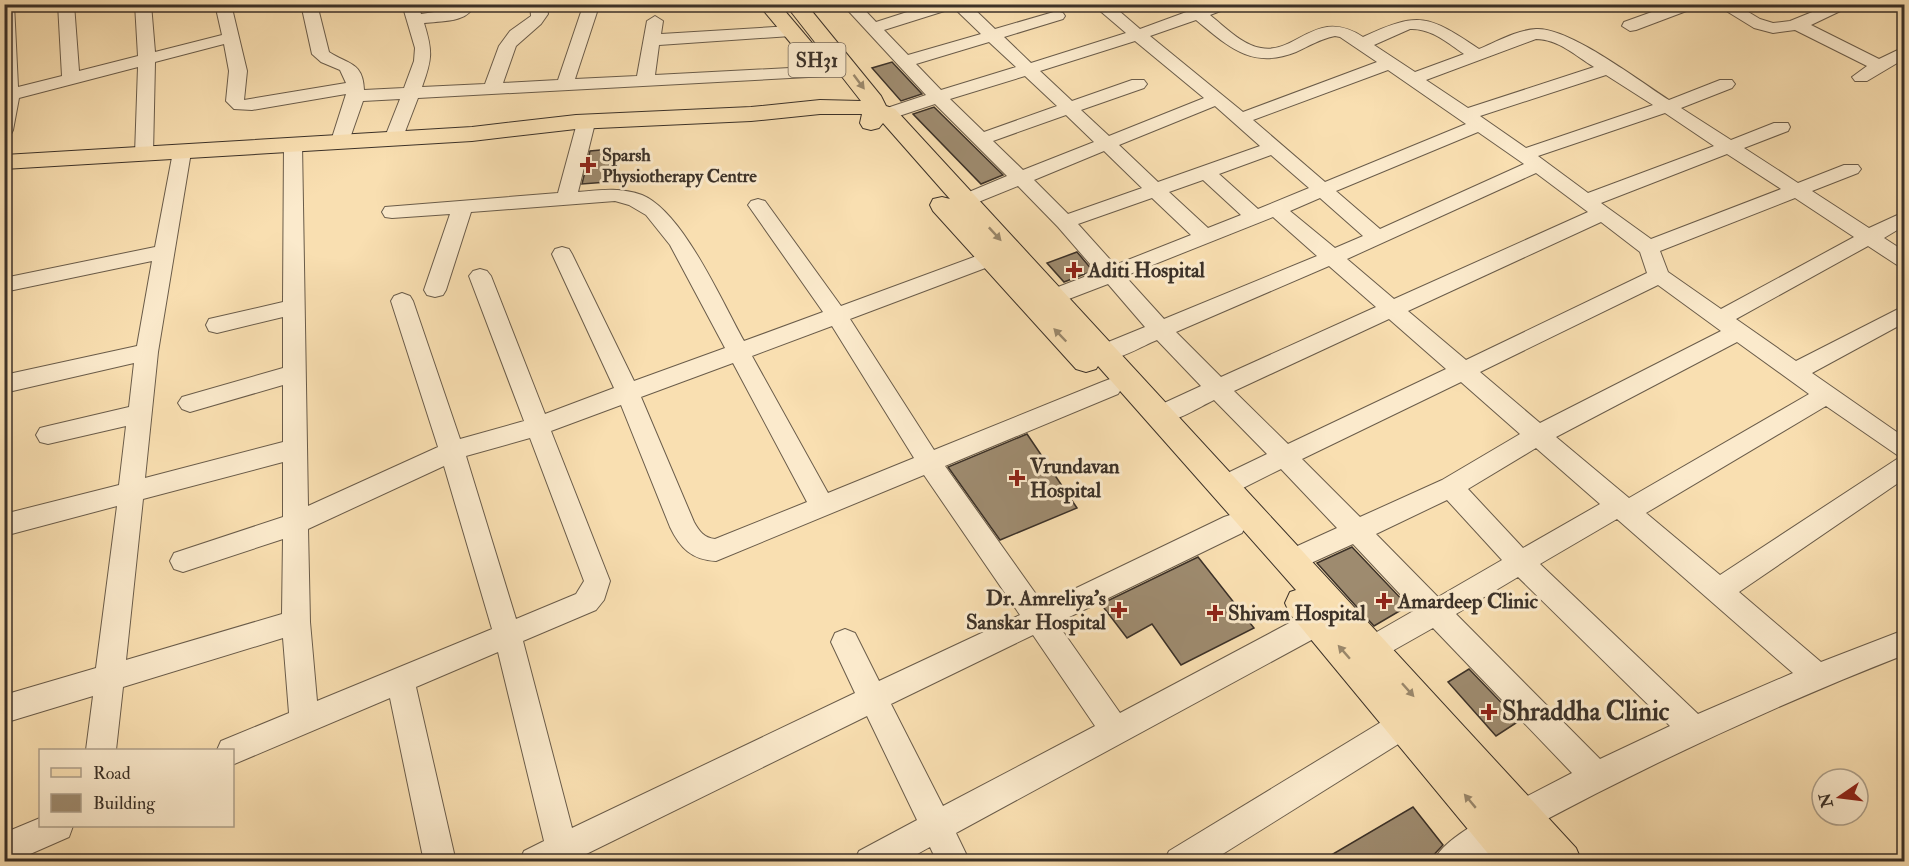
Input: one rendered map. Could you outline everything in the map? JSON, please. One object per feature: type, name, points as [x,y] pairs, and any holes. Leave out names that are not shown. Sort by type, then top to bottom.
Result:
[{"type":"main road","name":"SH31","points":[[768,4],[866,115]]},
{"type":"main road","points":[[795,4],[861,83],[866,115],[989,259],[1144,422],[1406,723],[1508,823],[1562,861]]},
{"type":"main road","points":[[4,162],[394,137],[472,134],[497,139],[585,129],[866,115],[964,201],[1371,650],[1508,823],[1521,861]]},
{"type":"street","points":[[4,130],[7,96],[6,4]]},
{"type":"street","points":[[66,4],[71,79]]},
{"type":"street","points":[[143,4],[147,59],[144,154]]},
{"type":"street","points":[[223,4],[238,71],[234,101],[240,105],[355,91],[413,93],[827,71]]},
{"type":"street","points":[[309,4],[321,54],[326,60],[342,63],[355,78],[355,91],[340,141]]},
{"type":"street","points":[[394,137],[413,93],[423,61],[423,48],[412,12],[459,13],[465,9],[466,4]]},
{"type":"street","points":[[493,87],[499,64],[513,38],[536,22],[540,14],[538,4]]},
{"type":"street","points":[[850,4],[904,62],[1065,222],[1160,329],[1595,776]]},
{"type":"street","points":[[872,28],[951,4]]},
{"type":"street","points":[[959,4],[1205,237]]},
{"type":"street","points":[[1100,4],[1240,118],[1378,238]]},
{"type":"street","points":[[866,115],[1027,70],[1138,35],[1225,4]]},
{"type":"street","points":[[1630,26],[1691,4]]},
{"type":"street","points":[[1723,4],[1766,27],[1781,28],[1847,4]]},
{"type":"street","points":[[566,84],[590,9]]},
{"type":"street","points":[[1198,14],[1255,53],[1275,54],[1332,31],[1345,33],[1531,160],[1649,248],[1659,276],[1827,394],[1901,441]]},
{"type":"street","points":[[904,62],[1057,16]]},
{"type":"street","points":[[645,80],[655,21]]},
{"type":"street","points":[[1362,44],[1409,24],[1421,24],[1441,33],[1477,56]]},
{"type":"street","points":[[1796,24],[1880,66]]},
{"type":"street","points":[[652,40],[791,32]]},
{"type":"street","points":[[1413,78],[1534,34],[1549,34],[1564,40],[1610,68],[1794,190],[1905,260]]},
{"type":"street","points":[[7,96],[229,38]]},
{"type":"street","points":[[1862,77],[1903,54]]},
{"type":"street","points":[[1240,118],[1391,63]]},
{"type":"street","points":[[1053,297],[1322,191],[1473,120],[1610,68]]},
{"type":"street","points":[[981,139],[1149,80],[1184,72]]},
{"type":"street","points":[[1104,353],[1330,256],[1378,238],[1531,160],[1726,84]]},
{"type":"street","points":[[964,201],[1217,99]]},
{"type":"street","points":[[1159,415],[1392,309],[1595,207],[1729,146],[1781,127]]},
{"type":"street","points":[[566,199],[585,129]]},
{"type":"street","points":[[293,144],[294,524],[296,622],[304,720]]},
{"type":"street","points":[[1065,222],[1273,148]]},
{"type":"street","points":[[101,749],[147,352],[182,152]]},
{"type":"street","points":[[1649,248],[1851,169]]},
{"type":"street","points":[[1206,172],[1330,256],[1816,675]]},
{"type":"street","points":[[392,212],[615,195],[641,201],[656,213],[679,243],[822,506]]},
{"type":"street","points":[[758,205],[836,315],[929,462],[1116,732]]},
{"type":"street","points":[[435,290],[463,207]]},
{"type":"street","points":[[1291,561],[1451,487],[1730,325],[1905,218]]},
{"type":"street","points":[[4,285],[163,252]]},
{"type":"street","points":[[561,254],[628,393],[683,527],[692,543],[703,550],[716,550],[1110,387]]},
{"type":"street","points":[[183,561],[294,524],[452,451],[538,426],[989,259]]},
{"type":"street","points":[[234,750],[586,602],[594,592],[597,581],[480,276]]},
{"type":"street","points":[[1224,486],[1462,369],[1659,276]]},
{"type":"street","points":[[402,301],[452,451],[507,634],[562,848]]},
{"type":"street","points":[[217,325],[294,307]]},
{"type":"street","points":[[1796,371],[1905,314]]},
{"type":"street","points":[[4,384],[147,352]]},
{"type":"street","points":[[190,403],[294,373]]},
{"type":"street","points":[[1371,650],[1521,563],[1623,509],[1827,394]]},
{"type":"street","points":[[48,435],[140,414]]},
{"type":"street","points":[[4,525],[294,450]]},
{"type":"street","points":[[1718,591],[1905,466]]},
{"type":"street","points":[[1451,487],[1521,563],[1695,730]]},
{"type":"street","points":[[535,861],[1233,525]]},
{"type":"street","points":[[4,709],[296,622]]},
{"type":"street","points":[[870,861],[1116,732],[1318,622]]},
{"type":"street","points":[[845,642],[954,861]]},
{"type":"street","points":[[1449,861],[1508,823],[1595,776],[1816,675],[1905,643]]},
{"type":"street","points":[[400,679],[440,861]]},
{"type":"street","points":[[1180,861],[1406,723]]},
{"type":"street","points":[[4,849],[54,827]]},
{"type":"building","points":[[892,62],[922,94],[901,101],[872,68]]},
{"type":"building","points":[[934,107],[1003,175],[981,184],[913,114]]},
{"type":"building","points":[[611,149],[607,182],[582,184],[590,151]]},
{"type":"building","points":[[1077,252],[1093,271],[1064,282],[1047,263]]},
{"type":"building","points":[[1027,434],[1077,508],[1000,540],[948,467]]},
{"type":"building","points":[[1352,547],[1408,606],[1374,626],[1317,563]]},
{"type":"building","points":[[1198,557],[1254,628],[1181,665],[1152,624],[1127,638],[1101,604]]},
{"type":"building","points":[[1469,669],[1519,721],[1496,736],[1448,682]]},
{"type":"building","points":[[1413,807],[1443,845],[1428,861],[1321,861]]},
{"type":"place","name":"Sparsh Physiotherapy Centre","points":[[588,165]]},
{"type":"place","name":"Aditi Hospital","points":[[1074,270]]},
{"type":"place","name":"Vrundavan Hospital","points":[[1017,478]]},
{"type":"place","name":"Amardeep Clinic","points":[[1384,601]]},
{"type":"place","name":"Dr. Amreliya's Sanskar Hospital","points":[[1119,610]]},
{"type":"place","name":"Shivam Hospital","points":[[1215,613]]},
{"type":"place","name":"Shraddha Clinic","points":[[1489,712]]}]
